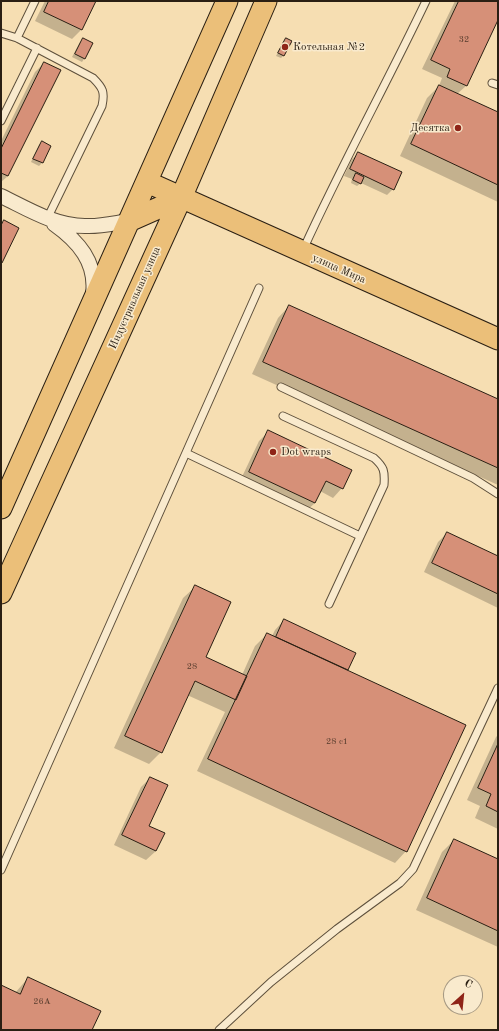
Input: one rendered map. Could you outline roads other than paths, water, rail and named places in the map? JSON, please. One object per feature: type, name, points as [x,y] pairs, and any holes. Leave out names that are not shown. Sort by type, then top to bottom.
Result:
[{"type":"main road","points":[[1,508],[227,1]]},
{"type":"main road","name":"Индустриальная улица","points":[[1,593],[181,198],[266,1]]},
{"type":"main road","name":"улица Мира","points":[[147,182],[498,339]]},
{"type":"main road","points":[[129,221],[181,198]]},
{"type":"street","points":[[1,196],[47,219],[70,236],[78,244],[92,271],[94,285],[92,304]]},
{"type":"street","points":[[47,219],[68,225],[86,226],[129,221]]},
{"type":"lane","points":[[17,38],[35,1]]},
{"type":"lane","points":[[302,252],[332,186],[398,60],[426,1]]},
{"type":"lane","points":[[1,33],[17,38],[93,78],[101,86],[104,96],[102,106],[47,219]]},
{"type":"lane","points":[[1,121],[37,48]]},
{"type":"lane","points":[[1,870],[259,288]]},
{"type":"lane","points":[[281,387],[473,478],[498,494]]},
{"type":"lane","points":[[283,416],[374,458],[382,466],[385,475],[384,485],[329,604]]},
{"type":"lane","points":[[186,454],[360,536]]},
{"type":"lane","points":[[219,1030],[271,982],[337,929],[400,883],[412,869],[421,853],[498,688]]},
{"type":"place","name":"Котельная №2","points":[[285,47]]},
{"type":"place","name":"Десятка","points":[[458,128]]},
{"type":"place","name":"Dot wraps","points":[[273,452]]}]
